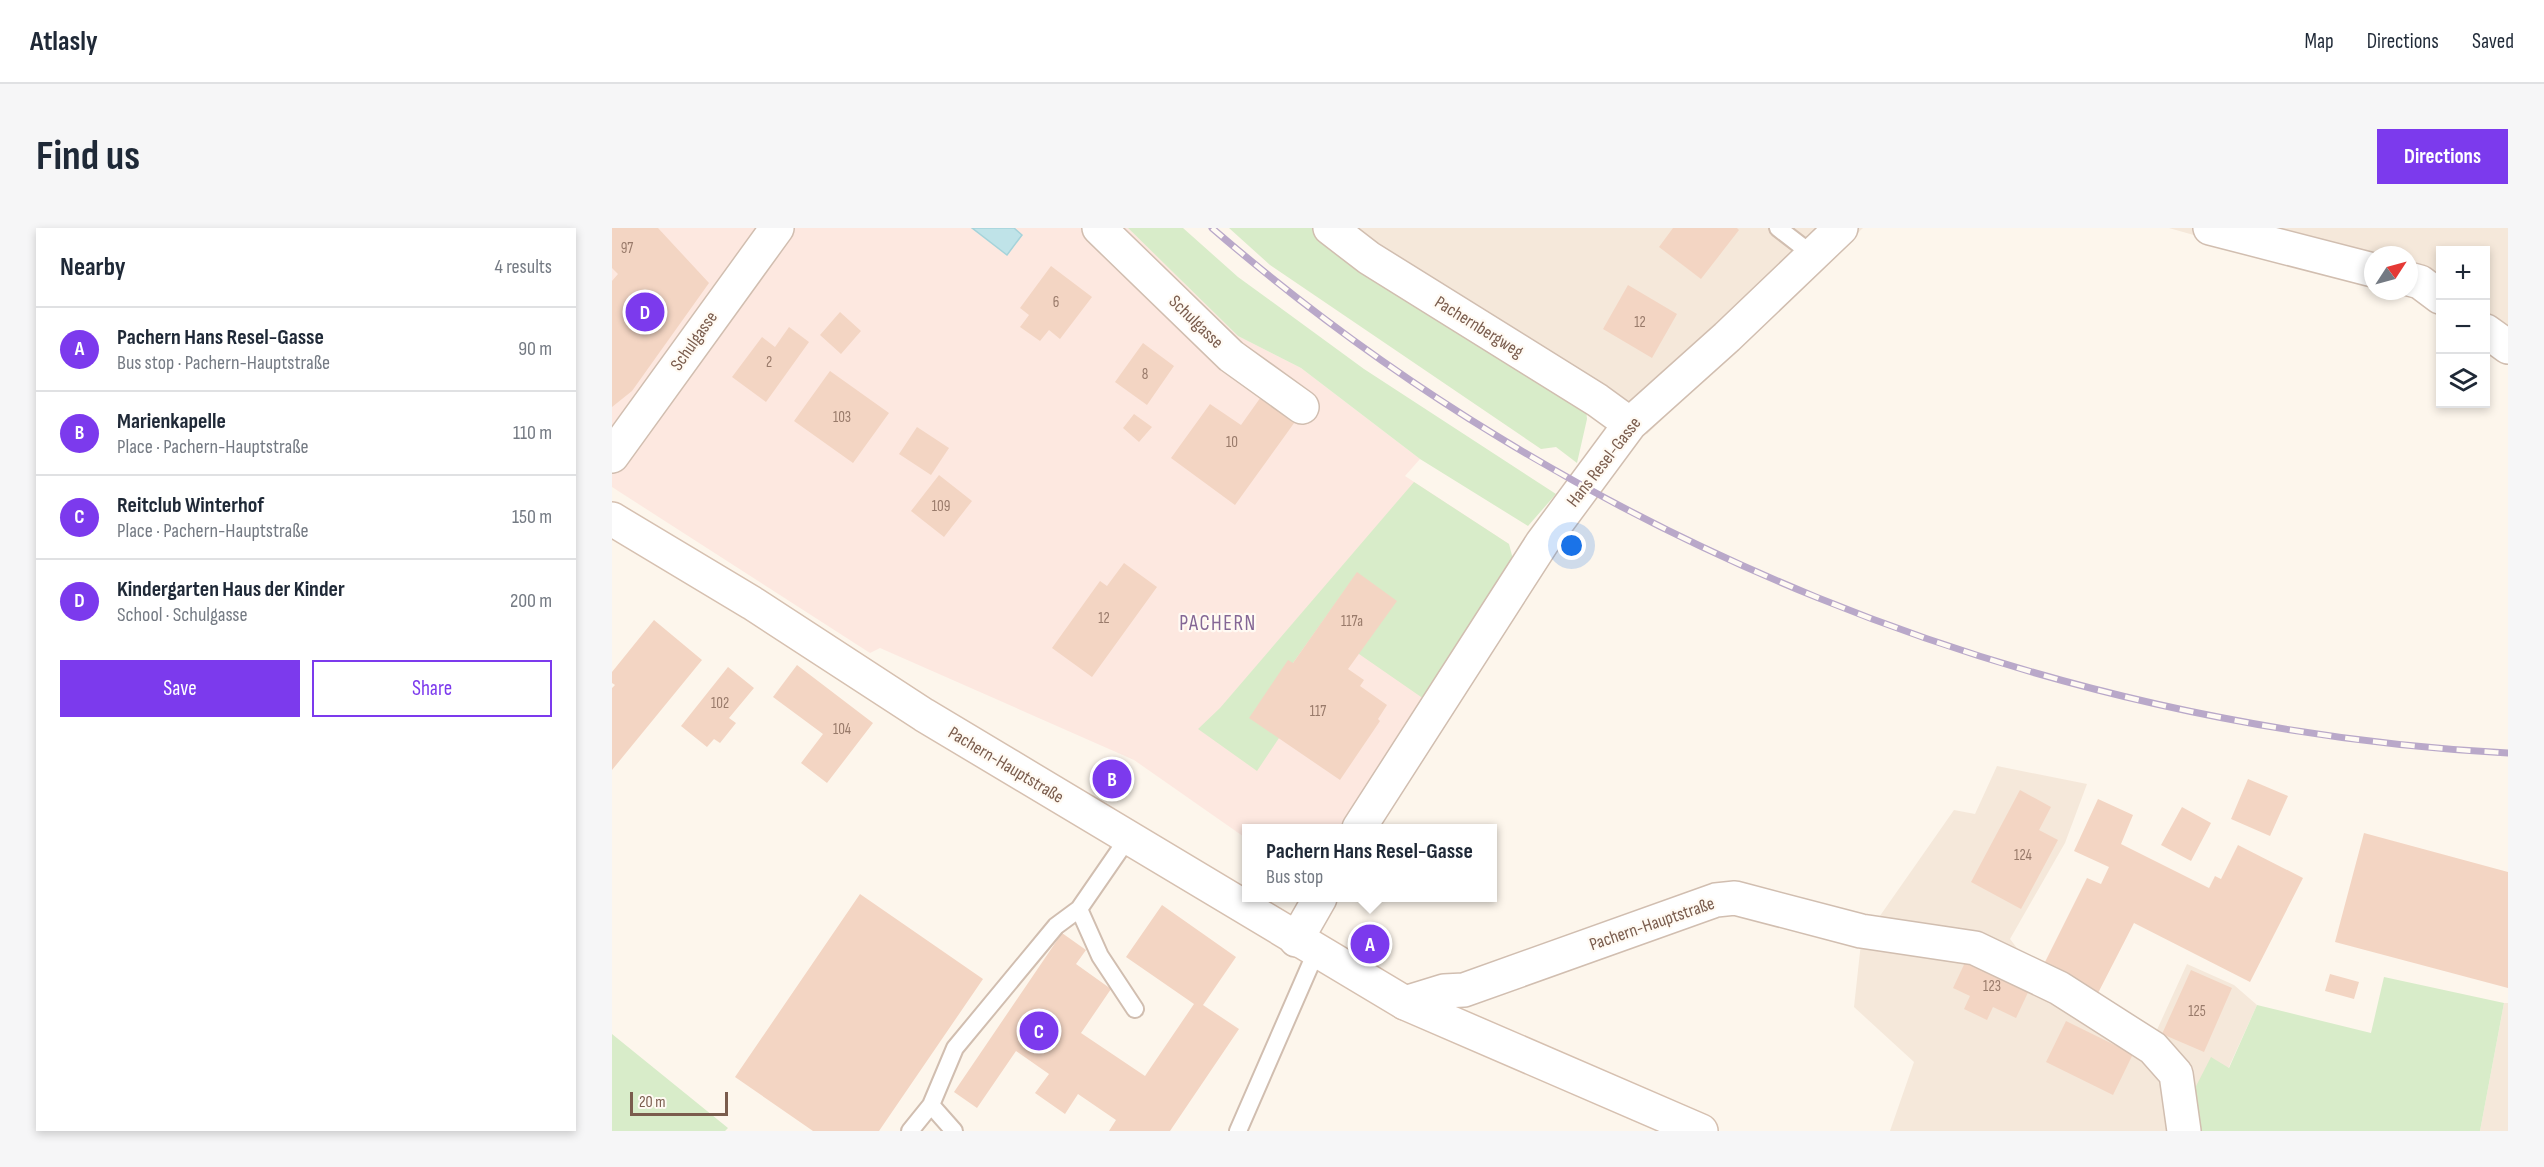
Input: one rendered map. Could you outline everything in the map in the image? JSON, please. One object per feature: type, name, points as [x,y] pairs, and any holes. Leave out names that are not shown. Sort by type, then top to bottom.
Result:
[{"type":"street","name":"Schulgasse","points":[[612,456],[777,228]]},
{"type":"street","name":"Schulgasse","points":[[1099,228],[1232,357],[1302,407]]},
{"type":"street","name":"Pachernbergweg","points":[[1330,228],[1369,258],[1597,400],[1630,424]]},
{"type":"street","name":"Hans Resel-Gasse","points":[[1361,824],[1478,631],[1630,424],[1727,337],[1841,228]]},
{"type":"street","points":[[2210,228],[2364,268]]},
{"type":"street","points":[[2418,281],[2436,294]]},
{"type":"street","points":[[2490,334],[2508,348]]},
{"type":"street","name":"Pachern-Hauptstraße","points":[[612,519],[752,603],[924,715],[1404,1004],[1701,1131]]},
{"type":"street","name":"Pachern-Hauptstraße","points":[[1404,1004],[1443,991],[1464,990],[1716,900],[1735,898],[1861,931],[1975,948],[2059,988],[2152,1048],[2176,1074],[2184,1131]]},
{"type":"street","points":[[1306,946],[1319,902]]},
{"type":"lane","points":[[1778,228],[1813,255]]},
{"type":"lane","points":[[910,1131],[931,1105],[955,1048],[1056,926],[1079,909],[1128,838]]},
{"type":"lane","points":[[1079,909],[1100,956],[1135,1009]]},
{"type":"lane","points":[[1238,1131],[1306,946]]},
{"type":"lane","points":[[931,1105],[954,1131]]},
{"type":"shaded area","points":[[612,228],[1128,228],[1238,336],[1301,368],[1420,459],[1405,476],[1509,544],[1424,699],[1345,824],[1242,824],[1242,836],[1134,760],[880,648],[870,653],[612,487]]},
{"type":"shaded area","points":[[1307,228],[1863,228],[1647,434],[1596,420],[1419,308]]},
{"type":"shaded area","points":[[2169,228],[2508,228],[2508,364],[2490,349],[2490,246],[2436,246],[2436,311],[2418,299],[2418,246],[2364,246],[2364,283]]},
{"type":"shaded area","points":[[1997,766],[2087,784],[2065,843],[2010,939],[2033,969],[2156,1032],[2187,964],[2234,985],[2257,1005],[2228,1069],[2194,1090],[2201,1131],[1890,1131],[1914,1062],[1854,1007],[1861,943],[1954,810],[1975,814]]},
{"type":"shaded area","points":[[2504,1003],[2508,1003],[2508,1131],[2480,1131]]},
{"type":"green space","points":[[1128,228],[1183,228],[1238,277],[1364,369],[1556,494],[1528,526],[1420,459],[1301,368],[1238,336]]},
{"type":"green space","points":[[1229,228],[1315,228],[1586,409],[1587,419],[1577,463],[1556,447],[1541,449],[1270,265]]},
{"type":"green space","points":[[1414,482],[1509,544],[1514,563],[1424,699],[1359,654],[1357,573],[1293,663],[1279,738],[1257,771],[1198,729],[1220,708]]},
{"type":"green space","points":[[2384,977],[2504,1003],[2480,1131],[2201,1131],[2194,1090],[2211,1057],[2229,1068],[2257,1005],[2371,1033]]},
{"type":"green space","points":[[612,1034],[728,1128],[725,1131],[612,1131]]},
{"type":"water","points":[[972,228],[1014,228],[1022,235],[1007,255]]},
{"type":"building","points":[[612,228],[658,228],[709,283],[632,391],[612,407],[612,281],[618,274],[612,268]]},
{"type":"building","points":[[1673,228],[1737,228],[1739,230],[1701,279],[1659,247]]},
{"type":"building","points":[[1051,266],[1092,297],[1060,339],[1049,330],[1040,341],[1020,327],[1029,315],[1020,308]]},
{"type":"building","points":[[1628,285],[1677,314],[1652,358],[1603,329]]},
{"type":"building","points":[[840,312],[861,331],[841,354],[820,335]]},
{"type":"building","points":[[789,327],[809,342],[766,402],[732,377],[762,337],[775,347]]},
{"type":"building","points":[[1143,343],[1174,366],[1147,405],[1115,382]]},
{"type":"building","points":[[830,371],[889,413],[853,463],[794,421]]},
{"type":"building","points":[[1263,394],[1297,419],[1235,505],[1171,458],[1210,404],[1241,425]]},
{"type":"building","points":[[1134,414],[1152,427],[1139,442],[1123,428]]},
{"type":"building","points":[[917,427],[949,448],[931,475],[899,454]]},
{"type":"building","points":[[939,475],[972,501],[944,537],[911,511]]},
{"type":"building","points":[[1124,563],[1157,587],[1092,677],[1052,648],[1100,581],[1107,586]]},
{"type":"building","points":[[1357,572],[1397,601],[1348,669],[1364,680],[1360,686],[1387,705],[1378,719],[1380,721],[1340,780],[1249,718],[1288,660],[1293,663]]},
{"type":"building","points":[[654,620],[702,660],[612,770],[612,688],[615,685],[612,683],[612,672]]},
{"type":"building","points":[[797,665],[873,723],[827,783],[801,763],[823,734],[773,697]]},
{"type":"building","points":[[728,667],[754,688],[729,718],[736,723],[720,743],[714,739],[707,747],[681,726]]},
{"type":"building","points":[[1109,761],[1128,773],[1114,796],[1095,784]]},
{"type":"building","points":[[2248,779],[2288,796],[2270,836],[2231,819]]},
{"type":"building","points":[[2020,790],[2051,807],[2039,830],[2058,840],[2021,909],[1971,882]]},
{"type":"building","points":[[2098,799],[2133,815],[2121,844],[2209,888],[2215,876],[2221,879],[2238,845],[2303,878],[2250,982],[2134,923],[2097,995],[2043,966],[2087,878],[2101,884],[2109,867],[2074,851]]},
{"type":"building","points":[[2182,807],[2211,823],[2191,861],[2161,845]]},
{"type":"building","points":[[2364,833],[2508,872],[2508,988],[2335,942]]},
{"type":"building","points":[[860,894],[983,979],[879,1131],[813,1131],[735,1077]]},
{"type":"building","points":[[1162,905],[1236,957],[1203,1005],[1239,1029],[1170,1131],[1109,1131],[1116,1120],[1078,1094],[1065,1114],[1035,1093],[1049,1074],[1016,1051],[977,1108],[954,1092],[1062,933],[1086,950],[1076,964],[1111,989],[1081,1033],[1145,1076],[1194,1004],[1126,957]]},
{"type":"building","points":[[1969,954],[2032,984],[2016,1018],[1993,1007],[1987,1020],[1964,1009],[1970,996],[1953,988]]},
{"type":"building","points":[[2191,970],[2232,988],[2204,1052],[2162,1034]]},
{"type":"building","points":[[2330,974],[2359,982],[2354,999],[2325,991]]},
{"type":"building","points":[[2066,1021],[2133,1054],[2113,1095],[2046,1062]]},
{"type":"railway","points":[[1212,228],[1351,339],[1499,437],[1655,524],[1817,597],[1984,658],[2156,704],[2331,736],[2508,753]]},
{"type":"place","name":"Kindergarten Haus der Kinder","points":[[645,312]]},
{"type":"place","name":"Marienkapelle","points":[[1112,779]]},
{"type":"place","name":"Pachern Hans Resel-Gasse","points":[[1370,944]]},
{"type":"place","name":"Reitclub Winterhof","points":[[1039,1031]]},
{"type":"district","name":"PACHERN","points":[[1218,623]]}]
